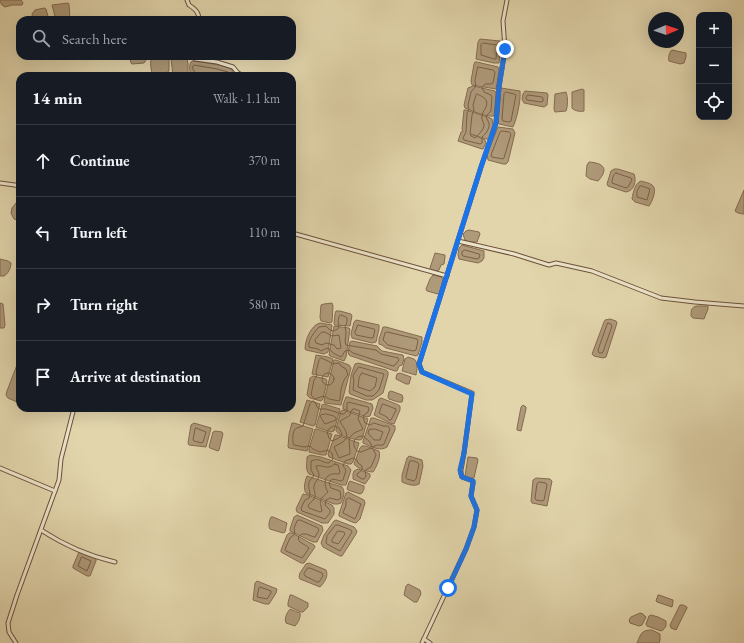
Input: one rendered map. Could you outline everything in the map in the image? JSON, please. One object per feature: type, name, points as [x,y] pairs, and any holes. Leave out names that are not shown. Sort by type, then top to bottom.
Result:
[{"type":"street","points":[[187,0],[188,5],[198,12],[198,16]]},
{"type":"street","points":[[422,643],[466,549],[474,527],[477,510],[471,496],[473,481],[462,477],[460,470],[464,453],[472,394],[422,372],[419,364],[496,123],[499,87],[505,49],[503,21],[507,0]]},
{"type":"street","points":[[202,60],[233,67],[237,72]]},
{"type":"street","points":[[0,183],[16,185]]},
{"type":"street","points":[[296,234],[447,276]]},
{"type":"street","points":[[458,241],[549,264],[556,263],[592,271],[662,298],[744,306]]},
{"type":"street","points":[[16,643],[8,632],[8,623],[59,480],[61,459],[73,412]]},
{"type":"street","points":[[0,468],[55,491]]},
{"type":"street","points":[[41,530],[74,548],[101,559],[115,562]]},
{"type":"street","points":[[424,639],[430,643]]},
{"type":"water","points":[[0,0],[21,0],[23,3],[22,5],[5,7],[2,5]]},
{"type":"water","points":[[68,3],[70,16],[55,16],[52,5]]},
{"type":"water","points":[[44,8],[46,9],[48,16],[32,16],[35,10]]},
{"type":"water","points":[[480,39],[500,41],[501,46],[499,63],[476,59],[478,42]]},
{"type":"water","points":[[672,50],[686,53],[684,63],[680,64],[669,61],[669,55]]},
{"type":"water","points":[[130,60],[146,60],[144,63],[131,63]]},
{"type":"water","points":[[169,60],[169,71],[152,72],[151,61]]},
{"type":"water","points":[[171,60],[187,60],[188,72],[173,72]]},
{"type":"water","points":[[191,62],[214,64],[229,68],[233,72],[190,72]]},
{"type":"water","points":[[475,62],[498,67],[499,71],[496,89],[472,85],[471,81]]},
{"type":"water","points":[[473,86],[495,91],[494,116],[483,115],[465,108],[464,105],[468,88]]},
{"type":"water","points":[[501,88],[520,91],[520,99],[513,127],[498,123]]},
{"type":"water","points":[[582,89],[584,90],[584,111],[574,110],[572,108],[572,92]]},
{"type":"water","points":[[525,91],[547,93],[547,105],[544,107],[524,103],[522,99]]},
{"type":"water","points":[[566,92],[568,102],[566,111],[555,112],[555,94]]},
{"type":"water","points":[[464,110],[492,119],[493,125],[489,139],[471,134],[485,140],[486,143],[483,149],[458,141],[461,132],[463,131]]},
{"type":"water","points":[[498,127],[513,129],[515,133],[508,162],[506,164],[488,160],[487,154]]},
{"type":"water","points":[[589,162],[601,165],[603,167],[603,173],[598,181],[590,179],[586,176],[587,165]]},
{"type":"water","points":[[614,169],[634,174],[635,183],[631,190],[626,192],[608,186],[607,184],[611,171]]},
{"type":"water","points":[[641,181],[651,184],[654,188],[654,196],[649,206],[635,202],[632,199],[636,186]]},
{"type":"water","points":[[744,190],[744,214],[735,211]]},
{"type":"water","points":[[16,203],[16,220],[14,219],[11,213],[12,208]]},
{"type":"water","points":[[469,230],[479,232],[480,234],[477,242],[469,242],[465,240],[463,234]]},
{"type":"water","points":[[462,245],[484,251],[484,258],[482,261],[478,263],[459,259],[459,248]]},
{"type":"water","points":[[435,253],[445,255],[444,264],[441,265],[439,270],[436,271],[430,270]]},
{"type":"water","points":[[0,259],[11,263],[9,271],[4,276],[0,276]]},
{"type":"water","points":[[433,275],[443,279],[440,292],[438,294],[427,291],[426,289]]},
{"type":"water","points":[[0,303],[3,304],[4,328],[0,328]]},
{"type":"water","points":[[332,303],[332,322],[321,321],[321,305]]},
{"type":"water","points":[[697,306],[708,306],[704,319],[693,318],[691,316],[692,308]]},
{"type":"water","points":[[336,311],[351,314],[350,326],[334,324]]},
{"type":"water","points":[[610,319],[616,321],[617,323],[606,357],[603,358],[594,356],[592,354],[604,322],[605,320]]},
{"type":"water","points":[[356,320],[379,325],[376,342],[372,343],[352,338],[351,334],[354,322]]},
{"type":"water","points":[[317,324],[332,325],[328,352],[324,354],[305,349],[309,333]]},
{"type":"water","points":[[334,326],[350,329],[346,357],[344,361],[329,355]]},
{"type":"water","points":[[383,327],[422,337],[418,355],[416,356],[386,348],[379,344]]},
{"type":"water","points":[[352,341],[377,346],[382,351],[403,355],[404,359],[402,365],[399,366],[397,371],[395,371],[351,356],[348,352],[350,342]]},
{"type":"water","points":[[316,355],[333,359],[328,377],[312,374]]},
{"type":"water","points":[[408,357],[414,359],[416,362],[416,375],[402,371],[405,359]]},
{"type":"water","points":[[334,360],[349,365],[351,368],[341,405],[325,403],[324,401]]},
{"type":"water","points":[[358,363],[386,370],[388,372],[383,393],[372,400],[366,400],[350,394],[349,392],[351,375],[355,364]]},
{"type":"water","points":[[16,367],[16,402],[8,398],[6,395]]},
{"type":"water","points":[[400,373],[411,377],[409,384],[396,379],[397,374]]},
{"type":"water","points":[[313,376],[326,379],[327,381],[323,399],[321,401],[310,398],[307,395],[310,378]]},
{"type":"water","points":[[391,391],[402,395],[402,402],[389,399],[389,392]]},
{"type":"water","points":[[346,397],[372,404],[373,408],[370,416],[367,417],[343,409]]},
{"type":"water","points":[[381,398],[400,406],[400,410],[394,424],[374,415],[379,399]]},
{"type":"water","points":[[307,400],[320,404],[315,425],[313,426],[300,422]]},
{"type":"water","points":[[324,404],[340,409],[334,431],[331,432],[316,427],[322,405]]},
{"type":"water","points":[[523,405],[526,409],[521,431],[517,430],[517,428],[521,407]]},
{"type":"water","points":[[343,410],[368,419],[362,439],[358,440],[348,438],[336,431],[341,411]]},
{"type":"water","points":[[371,418],[395,426],[395,430],[387,447],[381,449],[375,448],[363,443]]},
{"type":"water","points":[[194,423],[211,428],[206,447],[189,445],[188,443],[191,425]]},
{"type":"water","points":[[292,423],[313,429],[307,451],[288,447]]},
{"type":"water","points":[[315,429],[332,434],[326,455],[309,452]]},
{"type":"water","points":[[213,432],[222,432],[223,434],[218,451],[209,447]]},
{"type":"water","points":[[335,435],[359,443],[351,464],[329,457],[328,454]]},
{"type":"water","points":[[362,446],[379,451],[378,462],[373,472],[363,470],[354,464]]},
{"type":"water","points":[[310,455],[348,466],[351,470],[346,485],[341,485],[309,474],[307,470],[307,457]]},
{"type":"water","points":[[409,456],[422,460],[423,466],[419,484],[417,485],[410,485],[402,482],[402,475]]},
{"type":"water","points":[[468,457],[477,458],[478,460],[474,478],[467,478],[465,476]]},
{"type":"water","points":[[358,469],[370,474],[370,477],[365,484],[353,479],[354,471]]},
{"type":"water","points":[[307,476],[342,487],[344,493],[341,503],[334,504],[306,493],[304,487]]},
{"type":"water","points":[[536,478],[550,479],[552,481],[547,506],[532,503],[531,501],[533,480]]},
{"type":"water","points":[[350,481],[364,486],[362,493],[360,494],[347,489]]},
{"type":"water","points":[[348,492],[364,500],[365,503],[360,519],[356,523],[339,516],[346,493]]},
{"type":"water","points":[[303,494],[332,505],[334,508],[334,514],[328,523],[322,523],[297,512],[296,509]]},
{"type":"water","points":[[297,515],[322,526],[323,530],[317,542],[313,542],[290,531],[294,517]]},
{"type":"water","points":[[271,517],[287,523],[285,532],[283,533],[270,529],[269,523]]},
{"type":"water","points":[[336,520],[354,527],[357,531],[342,556],[323,547],[321,543],[324,535]]},
{"type":"water","points":[[289,533],[292,533],[315,547],[304,563],[301,563],[281,552]]},
{"type":"water","points":[[79,552],[96,558],[90,576],[87,576],[73,568]]},
{"type":"water","points":[[309,563],[326,570],[327,572],[326,577],[320,587],[300,579],[299,577],[306,564]]},
{"type":"water","points":[[257,581],[277,589],[269,604],[253,600],[255,583]]},
{"type":"water","points":[[408,584],[420,590],[421,594],[417,602],[414,602],[404,595]]},
{"type":"water","points":[[290,595],[308,603],[308,607],[301,612],[288,606]]},
{"type":"water","points":[[658,595],[673,600],[672,607],[657,602]]},
{"type":"water","points":[[680,605],[687,608],[676,630],[671,628],[670,625]]},
{"type":"water","points":[[290,609],[300,613],[299,620],[295,626],[286,623],[285,621]]},
{"type":"water","points":[[640,613],[646,617],[642,625],[639,626],[630,623],[629,620],[631,617]]},
{"type":"water","points":[[651,615],[666,621],[666,626],[663,630],[661,631],[647,626],[646,624],[649,616]]},
{"type":"water","points":[[652,630],[660,634],[659,643],[637,643],[643,632]]},
{"type":"route","points":[[448,588],[466,549],[474,527],[477,510],[471,496],[473,481],[462,477],[460,470],[464,453],[472,394],[422,372],[419,364],[496,123],[499,87],[505,49]]}]
